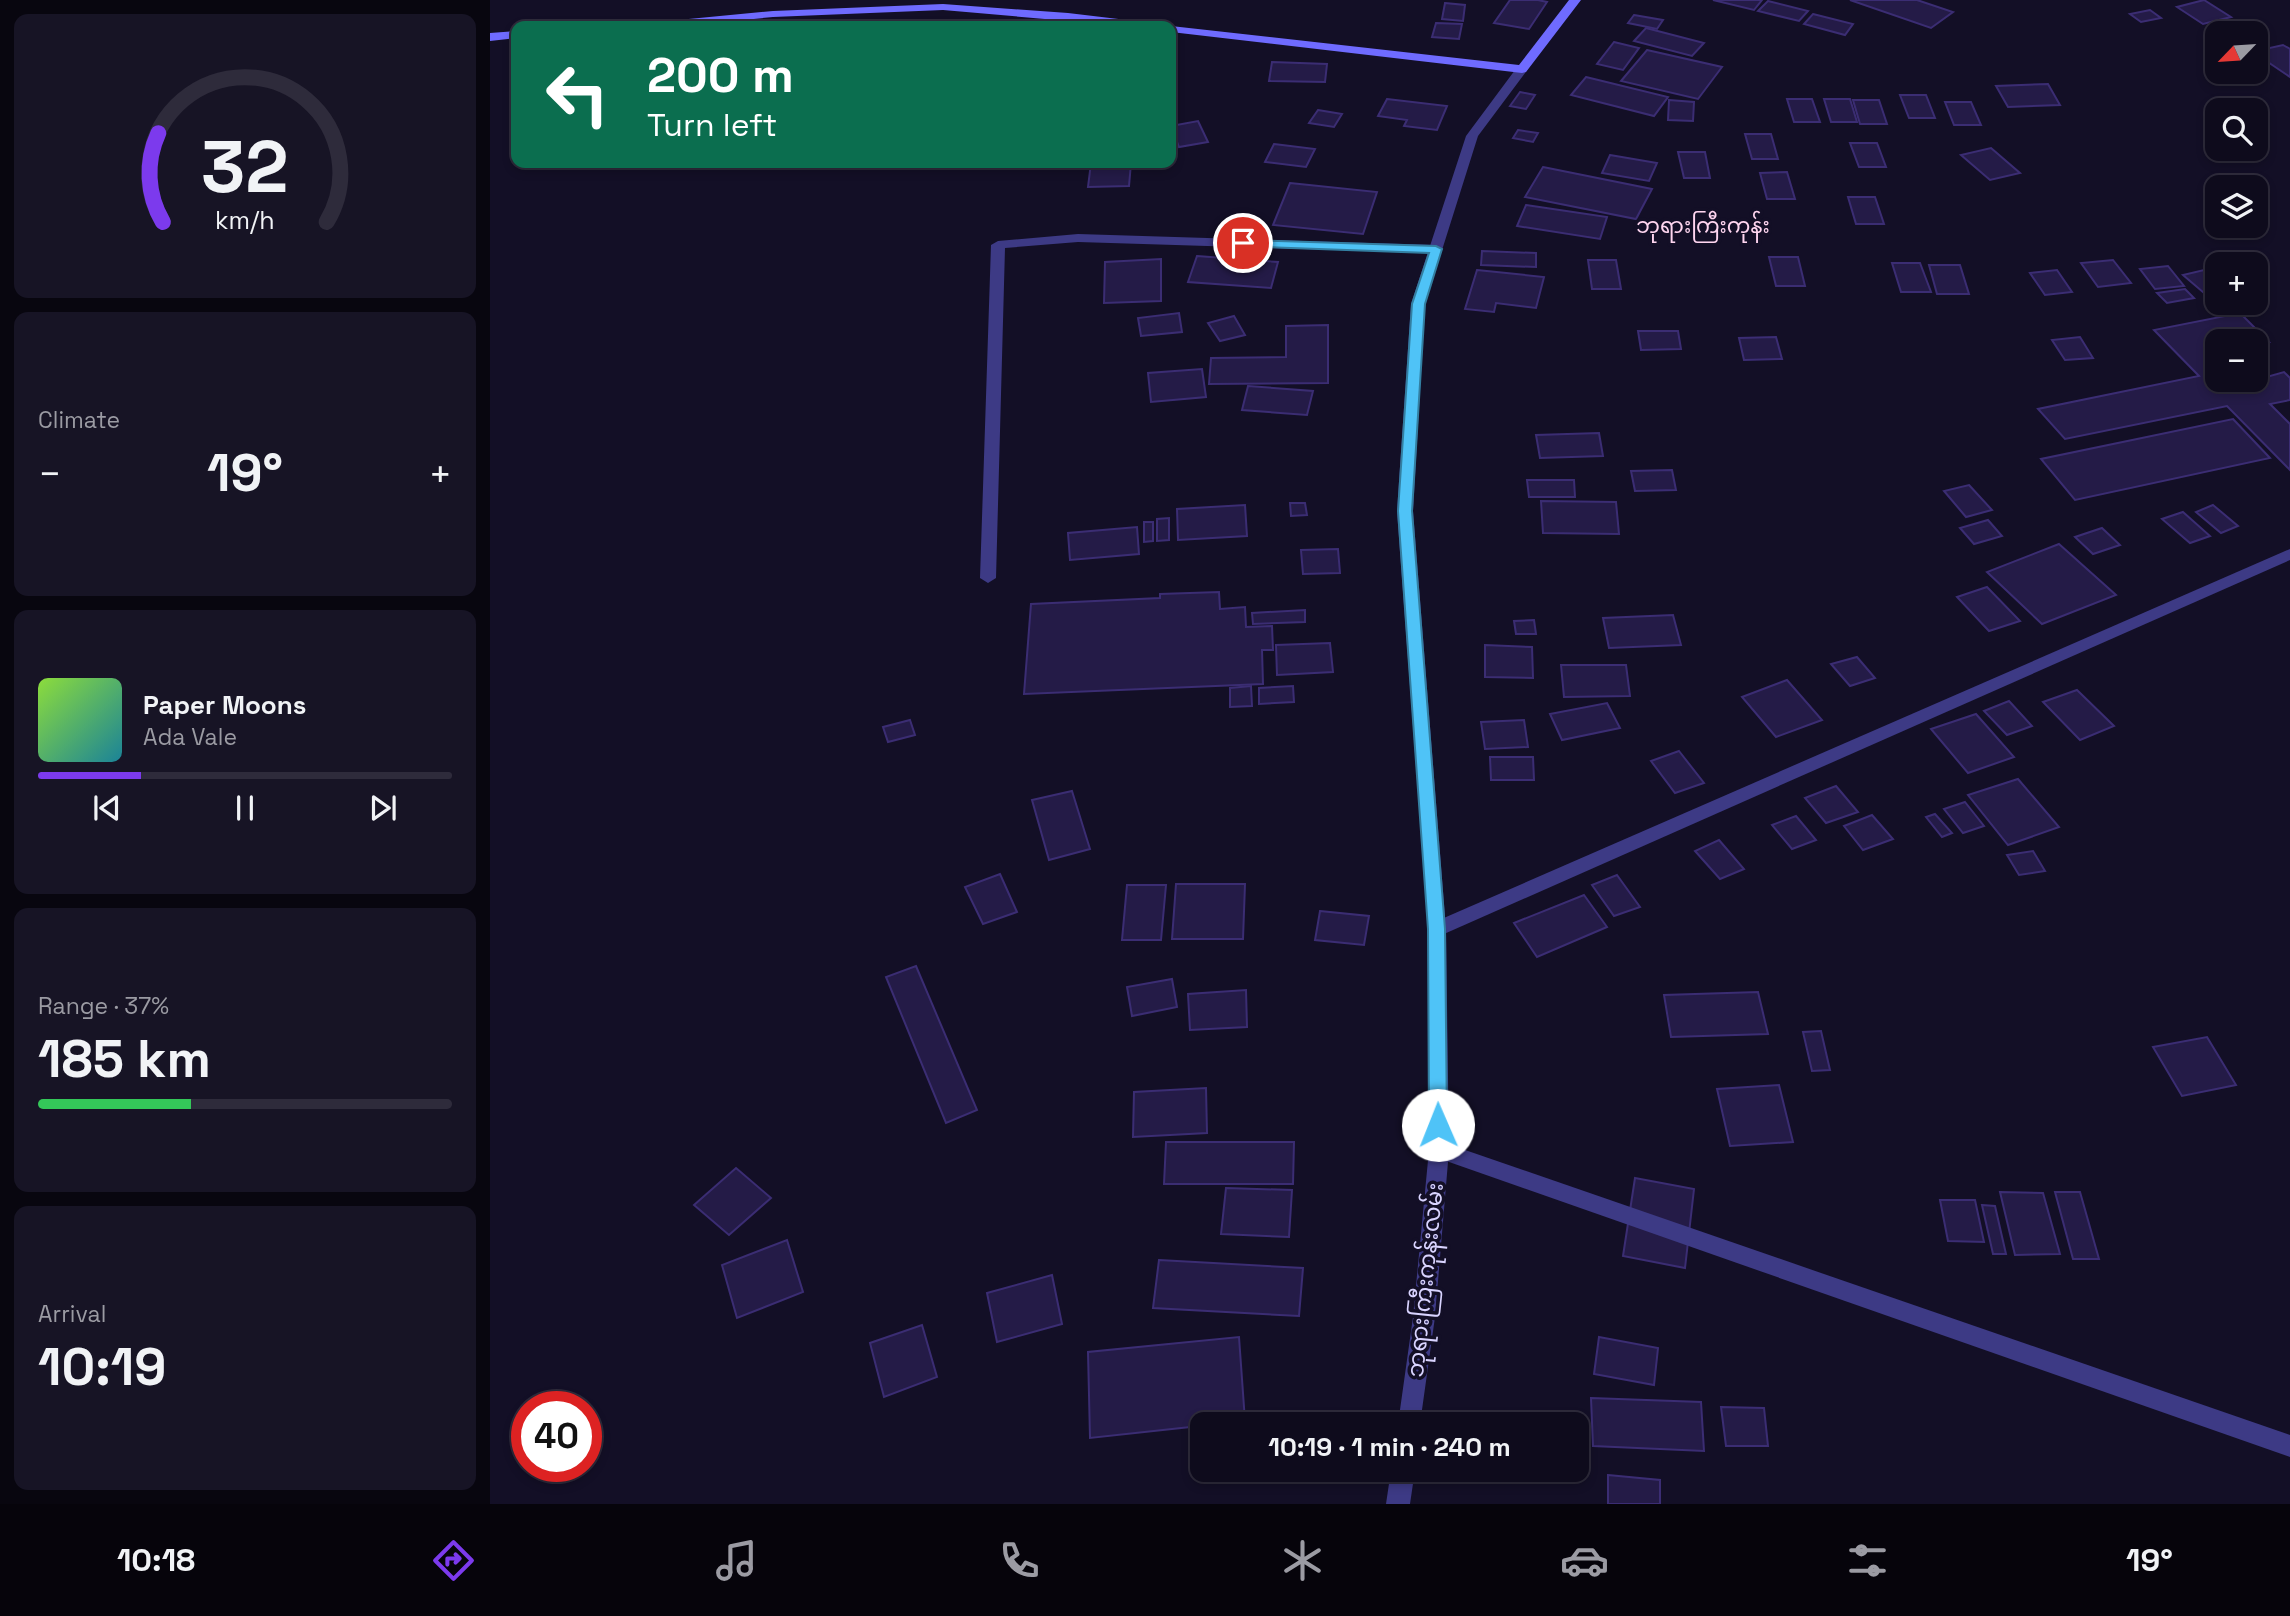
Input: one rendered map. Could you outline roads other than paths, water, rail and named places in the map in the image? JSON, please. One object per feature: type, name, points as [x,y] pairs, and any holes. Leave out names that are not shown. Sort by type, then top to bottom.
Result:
[{"type":"main road","points":[[1176,30],[1522,69],[1575,0]]},
{"type":"main road","points":[[700,21],[773,14],[943,7],[1110,21]]},
{"type":"main road","points":[[490,37],[511,35]]},
{"type":"street","name":"ဘုရားကြီးကုန်းလမ်း","points":[[1411,1412],[1424,1317],[1438,1150],[1437,929],[1405,511],[1418,304],[1472,136],[1522,69]]},
{"type":"street","points":[[988,578],[998,245],[1078,239],[1436,249]]},
{"type":"street","points":[[1437,929],[2290,554]]},
{"type":"street","points":[[1438,1150],[2290,1446]]},
{"type":"street","points":[[1398,1504],[1401,1482]]},
{"type":"district","name":"ဘုရားကြီးကုန်း","points":[[1703,225]]}]
